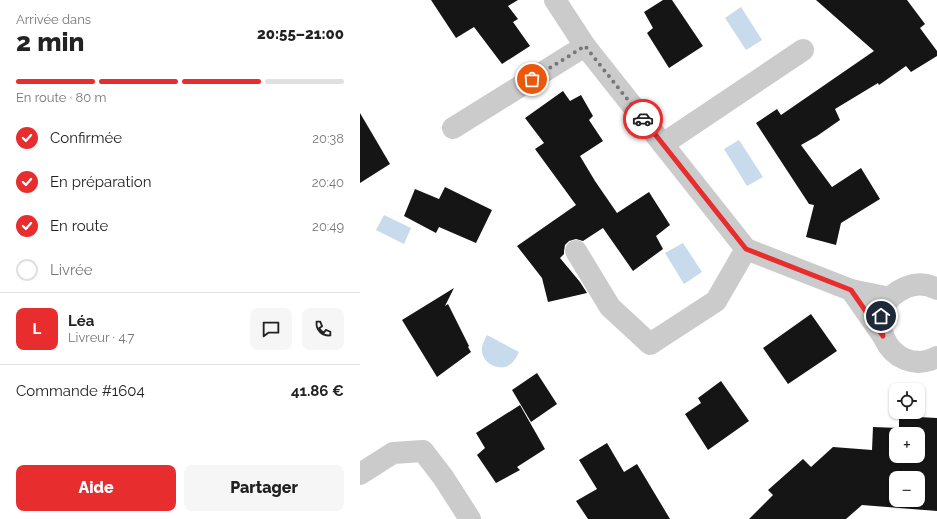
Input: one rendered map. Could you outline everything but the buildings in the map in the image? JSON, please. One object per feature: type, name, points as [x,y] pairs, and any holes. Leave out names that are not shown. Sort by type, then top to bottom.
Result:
[{"type":"street","points":[[555,0],[585,46],[746,249],[851,290],[890,298]]},
{"type":"street","points":[[453,128],[585,46]]},
{"type":"street","points":[[663,144],[803,50]]},
{"type":"street","points":[[576,251],[610,307],[650,344],[716,301],[746,249]]},
{"type":"street","points":[[883,336],[881,316],[884,306],[890,298],[899,290],[911,285],[923,284],[937,288]]},
{"type":"street","points":[[851,290],[883,336],[889,348],[899,356],[910,361],[923,362],[937,357]]},
{"type":"street","points":[[360,474],[393,453],[423,450],[444,477],[470,519]]},
{"type":"water","points":[[741,7],[762,40],[746,50],[725,18]]},
{"type":"water","points":[[739,140],[763,177],[747,186],[724,149]]},
{"type":"water","points":[[384,215],[411,228],[404,244],[376,230]]},
{"type":"water","points":[[683,243],[702,272],[684,284],[665,253]]},
{"type":"water","points":[[487,335],[519,352],[512,363],[508,366],[499,367],[486,361],[483,357],[482,350]]},
{"type":"way so far","points":[[532,79],[585,46],[643,119]]},
{"type":"route","points":[[643,119],[746,249],[851,290],[883,336],[881,316]]}]
